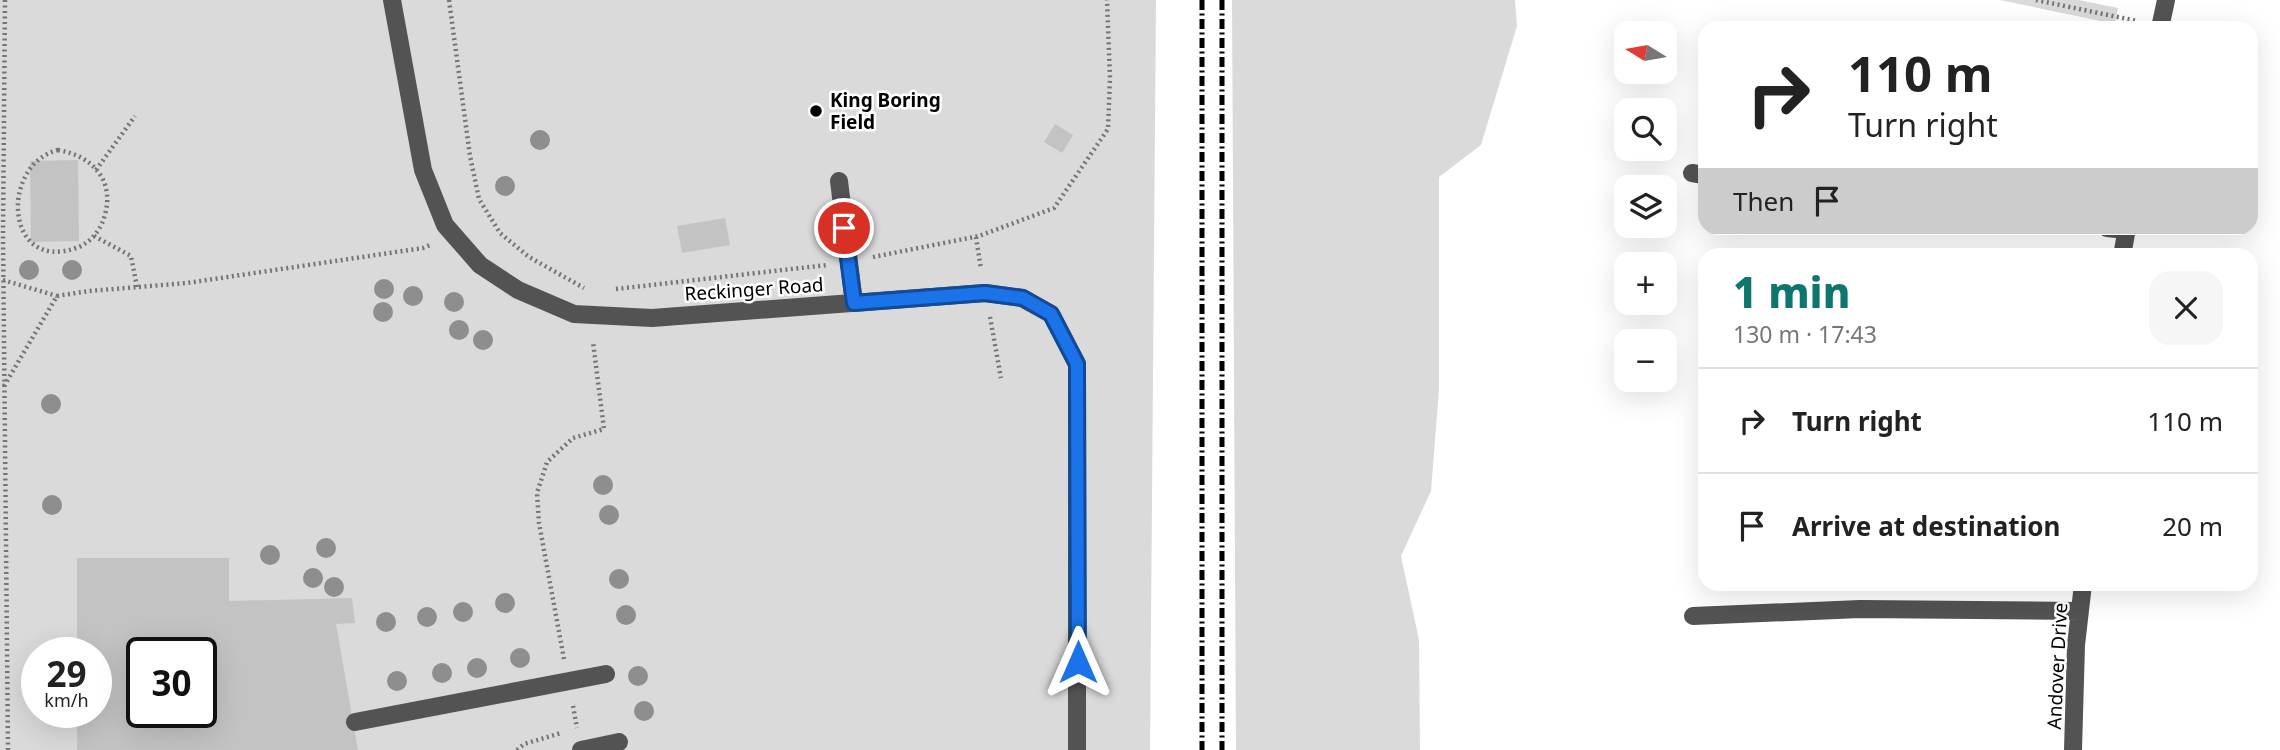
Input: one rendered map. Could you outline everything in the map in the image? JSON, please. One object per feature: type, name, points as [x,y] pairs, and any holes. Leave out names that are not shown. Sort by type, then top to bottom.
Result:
[{"type":"street","name":"Reckinger Road","points":[[392,0],[423,170],[445,225],[480,265],[518,290],[574,314],[652,318],[985,293],[1023,298],[1051,314],[1077,364],[1077,750]]},
{"type":"street","points":[[2162,21],[2166,0]]},
{"type":"street","points":[[839,181],[854,303]]},
{"type":"street","name":"Andover Drive","points":[[2073,750],[2076,645],[2082,591]]},
{"type":"street","points":[[1693,616],[1860,609],[2080,611]]},
{"type":"street","points":[[355,722],[606,674]]},
{"type":"street","points":[[580,750],[619,742]]},
{"type":"path","points":[[5,0],[3,280],[8,750]]},
{"type":"path","points":[[449,0],[470,156],[479,199],[500,233],[529,257],[586,289]]},
{"type":"path","points":[[612,289],[848,262],[976,237],[1054,208],[1108,130],[1110,78],[1107,0]]},
{"type":"path","points":[[2036,0],[2139,21]]},
{"type":"path","points":[[96,170],[135,116]]},
{"type":"path","points":[[18,235],[31,246],[47,252],[72,250],[94,236],[103,222],[108,206],[106,189],[89,161],[74,153],[58,150],[41,152],[34,156]]},
{"type":"path","points":[[8,222],[3,203],[11,178]]},
{"type":"path","points":[[3,280],[57,296],[187,283],[423,248],[453,234]]},
{"type":"path","points":[[94,236],[131,256],[137,287]]},
{"type":"path","points":[[976,237],[981,269]]},
{"type":"path","points":[[4,387],[57,296]]},
{"type":"path","points":[[990,317],[1002,378]]},
{"type":"path","points":[[517,750],[524,744],[578,730],[539,523],[537,492],[547,462],[573,438],[604,429],[593,342]]},
{"type":"shaded area","points":[[0,0],[1156,0],[1150,750],[0,750]]},
{"type":"shaded area","points":[[1232,0],[1515,0],[1517,26],[1481,145],[1439,177],[1439,389],[1431,491],[1401,556],[1419,640],[1420,750],[1236,750]]},
{"type":"shaded area","points":[[2000,0],[2079,0],[2118,8],[2116,21],[2101,21]]},
{"type":"building","points":[[1055,124],[1073,135],[1062,153],[1044,142]]},
{"type":"building","points":[[78,160],[79,241],[31,242],[30,161]]},
{"type":"building","points":[[725,218],[730,245],[682,253],[677,226]]},
{"type":"building","points":[[77,558],[229,558],[229,601],[352,598],[355,623],[336,624],[358,750],[77,750],[77,728],[112,728],[112,637],[77,637]]},
{"type":"railway","points":[[1202,0],[1202,750]]},
{"type":"railway","points":[[1222,0],[1222,750]]},
{"type":"place","name":"King Boring Field","points":[[816,111]]},
{"type":"route","points":[[844,228],[854,303],[985,293],[1023,298],[1051,314],[1077,364],[1078,662]]}]
